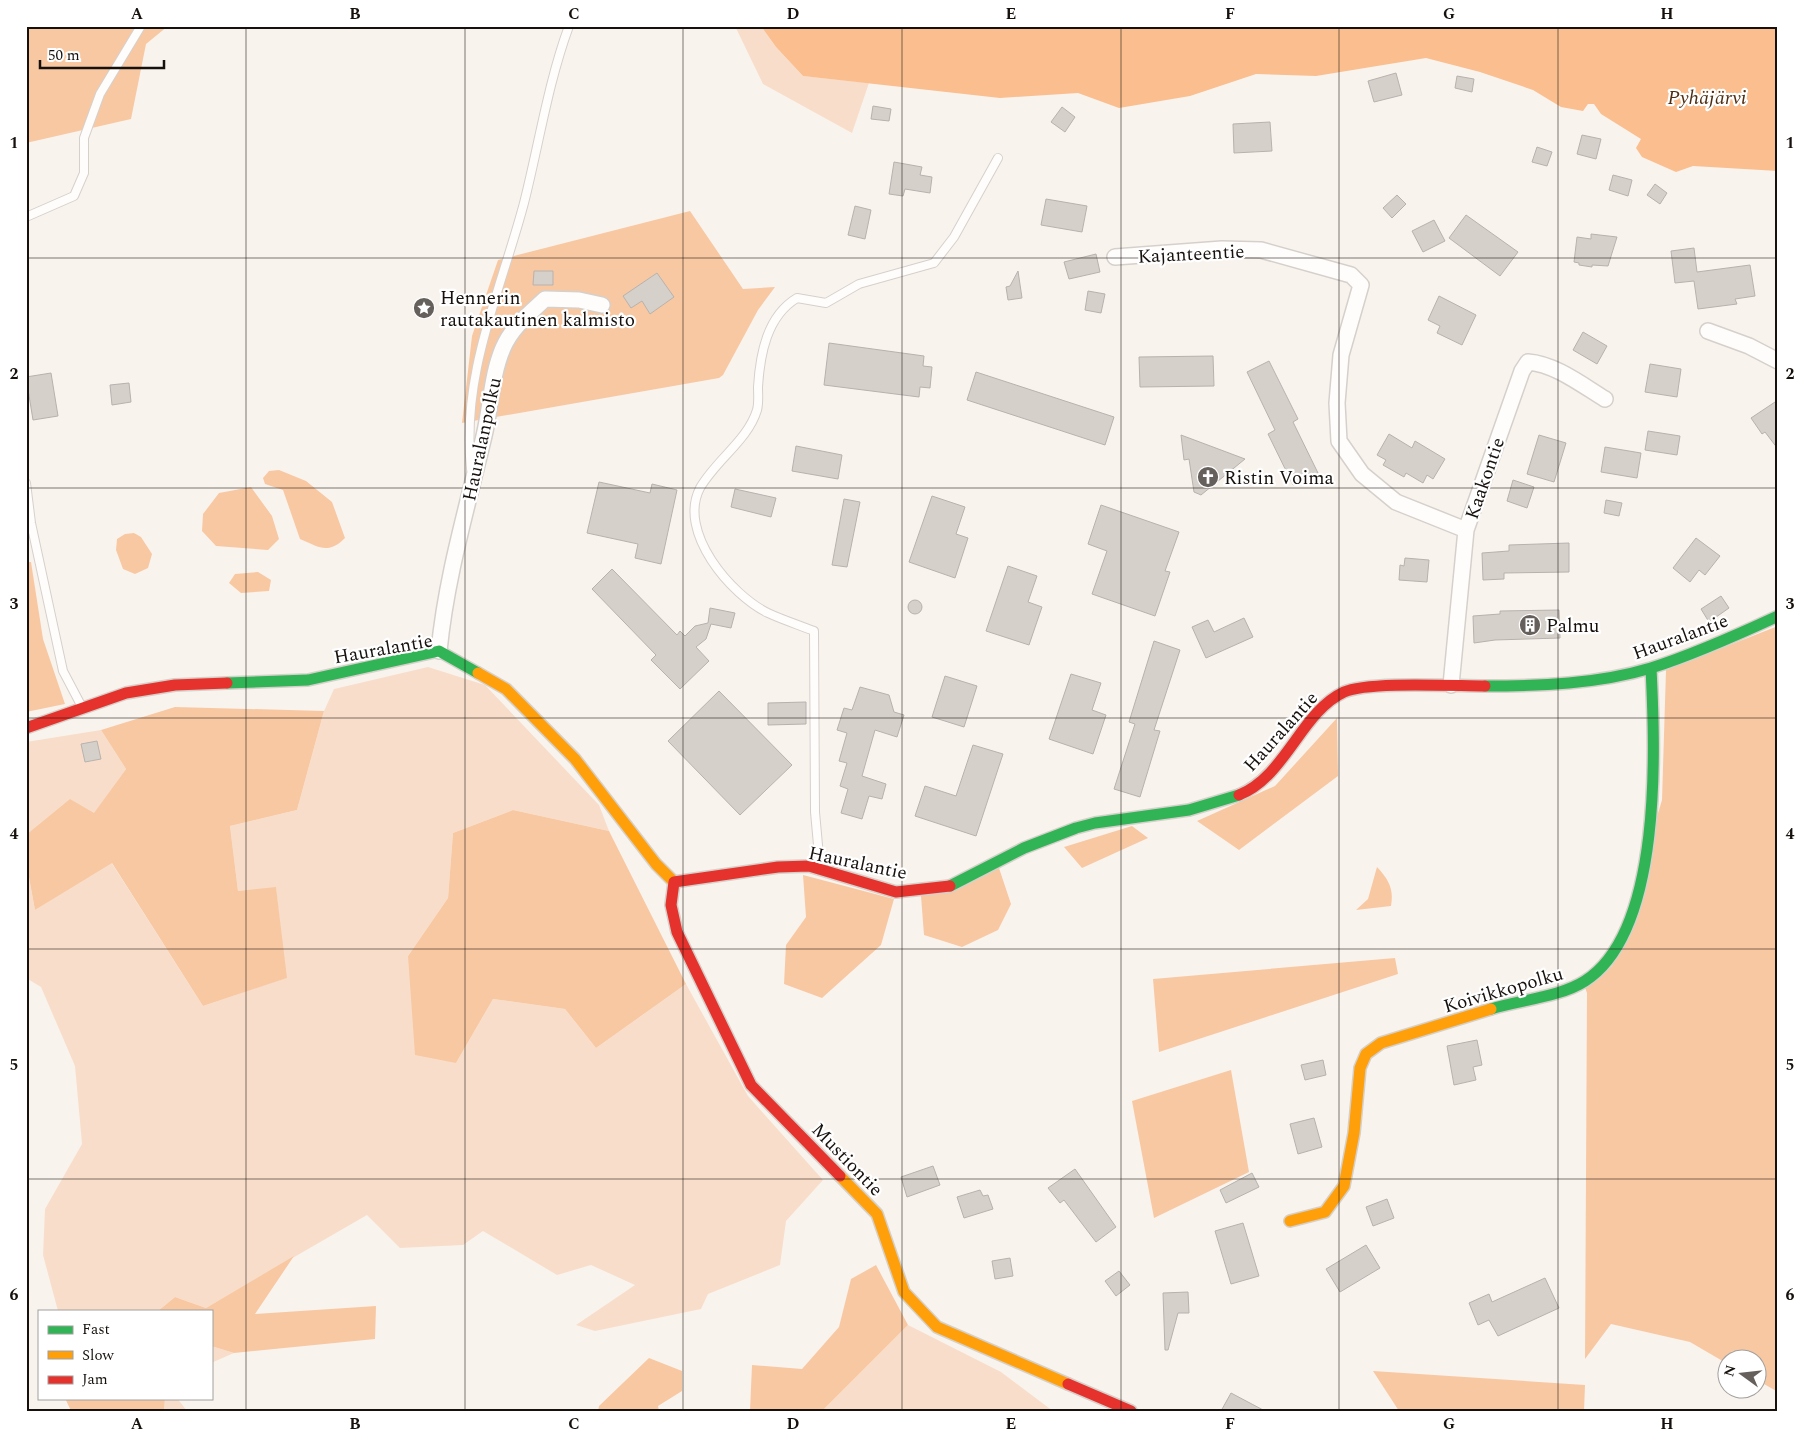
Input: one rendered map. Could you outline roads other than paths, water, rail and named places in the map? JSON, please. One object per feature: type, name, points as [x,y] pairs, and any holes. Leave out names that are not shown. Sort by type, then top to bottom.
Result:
[{"type":"street","name":"Kajanteentie","points":[[1115,256],[1222,249],[1261,250],[1357,279],[1361,285],[1341,355],[1337,403],[1339,441],[1362,474],[1396,502],[1466,530]]},
{"type":"street","name":"Hauralanpolku","points":[[439,651],[443,605],[485,433],[495,372],[504,347],[516,326],[545,299],[579,300],[602,305]]},
{"type":"street","points":[[1708,331],[1749,346],[1778,360]]},
{"type":"street","name":"Kaakontie","points":[[1451,685],[1466,530],[1518,382],[1528,362],[1547,366],[1605,399]]},
{"type":"street","name":"Hauralantie","points":[[26,728],[126,693],[175,685],[308,680],[439,651],[506,688],[575,760],[656,864],[674,882],[778,867],[809,866],[896,892],[912,892],[954,885],[1024,848],[1076,828],[1095,823],[1189,810],[1244,793],[1260,782],[1287,754],[1324,707],[1346,691],[1370,687],[1532,686],[1608,678],[1651,668],[1725,640],[1778,616]]},
{"type":"street","name":"Koivikkopolku","points":[[1290,1222],[1325,1212],[1344,1186],[1354,1133],[1360,1068],[1366,1054],[1381,1043],[1520,1001],[1566,992],[1590,979],[1614,954],[1630,916],[1649,844],[1654,744],[1651,668]]},
{"type":"street","name":"Mustiontie","points":[[674,882],[671,905],[677,932],[751,1085],[877,1214],[904,1292],[938,1327],[1131,1411]]},
{"type":"lane","points":[[26,217],[74,196],[84,173],[84,138],[100,94],[141,26]]},
{"type":"lane","points":[[473,483],[469,446],[470,407],[484,330],[524,203],[549,98],[569,26]]},
{"type":"lane","points":[[820,869],[816,812],[814,631],[767,613],[731,586],[703,546],[694,521],[699,491],[712,470],[750,429],[758,408],[761,354],[770,330],[786,305],[797,298],[826,303],[859,284],[934,263],[954,237],[998,158]]},
{"type":"lane","points":[[26,483],[31,523],[63,671],[83,708]]},
{"type":"water","name":"Pyhäjärvi","points":[[761,26],[1778,26],[1778,171],[1693,166],[1676,172],[1642,157],[1636,148],[1641,139],[1601,114],[1594,104],[1588,104],[1583,111],[1561,107],[1533,90],[1480,72],[1426,58],[1316,76],[1256,74],[1190,96],[1119,108],[1078,93],[1000,98],[803,76],[776,47]]},
{"type":"place","name":"Hennerin rautakautinen kalmisto","points":[[424,308]]},
{"type":"place","name":"Ristin Voima","points":[[1208,477]]},
{"type":"place","name":"Palmu","points":[[1530,625]]}]
